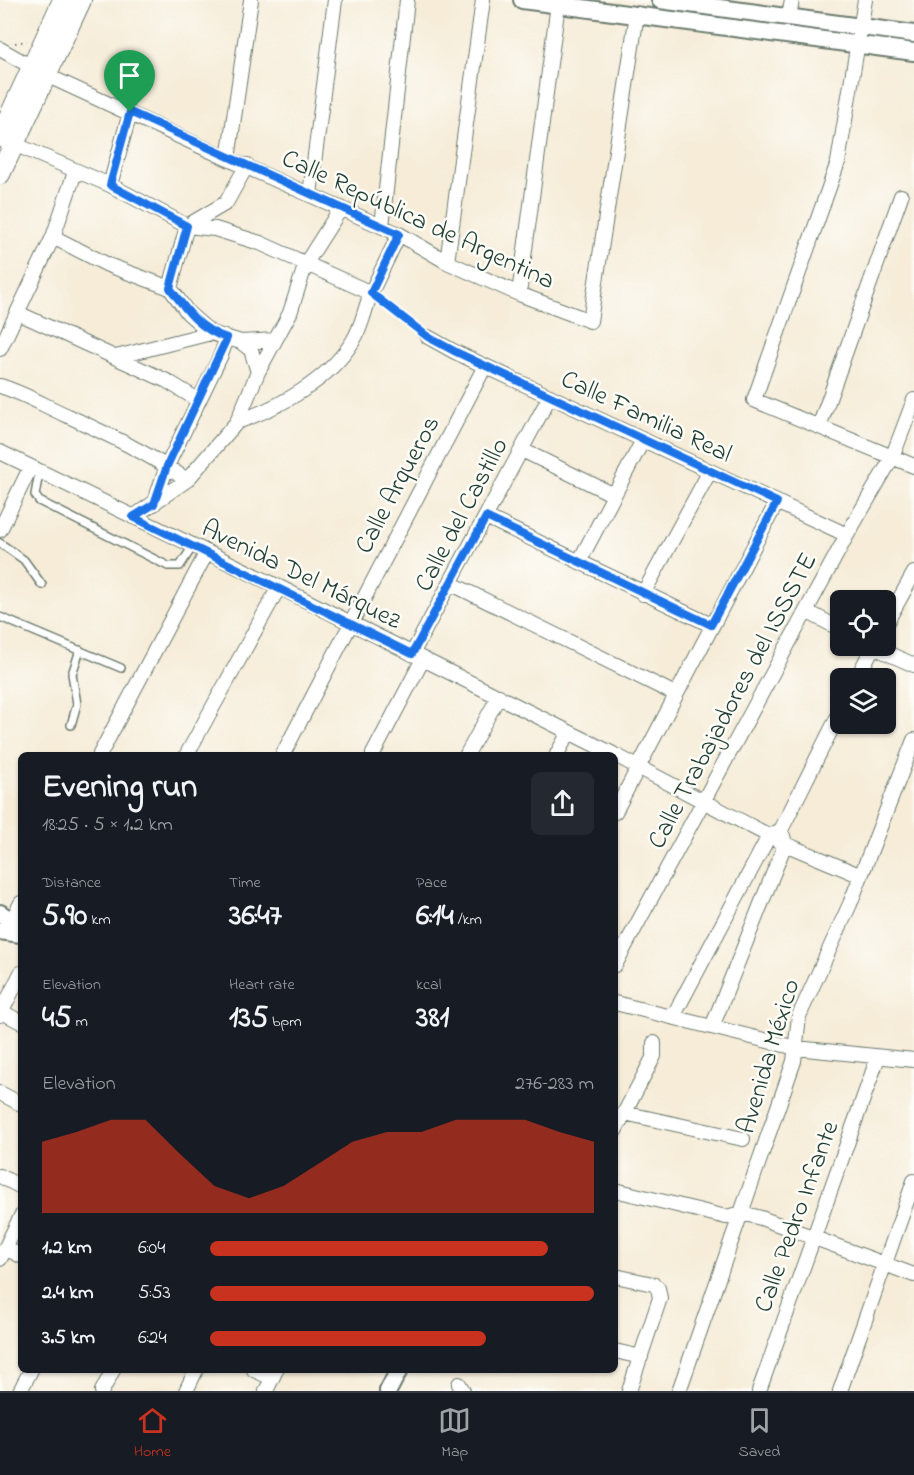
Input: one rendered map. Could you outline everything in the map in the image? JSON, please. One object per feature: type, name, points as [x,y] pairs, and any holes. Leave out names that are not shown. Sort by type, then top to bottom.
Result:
[{"type":"main road","points":[[40,71],[47,37],[63,0]]},
{"type":"main road","points":[[0,174],[5,140],[40,71],[81,0]]},
{"type":"street","points":[[228,159],[250,0]]},
{"type":"street","points":[[310,194],[335,0]]},
{"type":"street","points":[[382,226],[407,0]]},
{"type":"street","points":[[447,262],[483,0]]},
{"type":"street","points":[[522,0],[914,52]]},
{"type":"street","points":[[660,0],[790,8],[861,26],[914,34]]},
{"type":"street","points":[[865,0],[838,162],[754,400],[892,459],[914,466]]},
{"type":"street","points":[[519,294],[558,4]]},
{"type":"street","name":"Calle República de Argentina","points":[[5,47],[40,71],[228,159],[247,165],[382,226],[447,262],[519,294],[590,321],[637,14]]},
{"type":"street","points":[[110,185],[130,112]]},
{"type":"street","points":[[5,140],[75,172],[110,185],[187,226],[215,229],[261,243],[371,293]]},
{"type":"street","points":[[170,288],[187,226],[226,204],[247,165]]},
{"type":"street","points":[[0,349],[53,237],[75,172]]},
{"type":"street","points":[[819,428],[902,196]]},
{"type":"street","points":[[133,517],[187,480],[237,422],[258,372],[290,312],[306,263],[341,208]]},
{"type":"street","points":[[237,422],[277,406],[301,392],[332,365],[353,340],[371,293],[399,234]]},
{"type":"street","points":[[53,237],[108,265],[170,288],[188,313],[211,333],[241,342],[275,340]]},
{"type":"street","points":[[18,312],[167,381],[198,400]]},
{"type":"street","points":[[116,357],[211,333]]},
{"type":"street","name":"Calle Familia Real","points":[[428,337],[485,366],[847,535]]},
{"type":"street","points":[[154,504],[167,466],[227,338]]},
{"type":"street","points":[[241,342],[255,357],[258,372]]},
{"type":"street","name":"Calle Arqueros","points":[[284,752],[485,366]]},
{"type":"street","points":[[0,386],[19,392],[167,466],[187,480]]},
{"type":"street","name":"Calle del Castillo","points":[[373,752],[450,583],[550,396]]},
{"type":"street","name":"Calle Trabajadores del ISSSTE","points":[[618,960],[847,535],[892,459],[914,400]]},
{"type":"street","points":[[579,562],[643,440]]},
{"type":"street","points":[[522,450],[614,495]]},
{"type":"street","name":"Avenida Del Márquez","points":[[0,452],[35,471],[279,587],[608,752]]},
{"type":"street","points":[[0,530],[35,471]]},
{"type":"street","points":[[643,594],[710,471]]},
{"type":"street","points":[[618,806],[777,502]]},
{"type":"street","points":[[486,517],[711,625]]},
{"type":"street","points":[[101,752],[207,552]]},
{"type":"street","points":[[896,605],[914,573]]},
{"type":"street","points":[[450,583],[675,694]]},
{"type":"street","points":[[189,752],[279,587]]},
{"type":"street","points":[[806,611],[830,624]]},
{"type":"street","points":[[894,656],[914,665]]},
{"type":"street","points":[[467,752],[499,696]]},
{"type":"street","points":[[673,1017],[830,731]]},
{"type":"street","points":[[558,752],[569,732]]},
{"type":"street","name":"Avenida México","points":[[679,1391],[794,1061],[799,1016],[850,904],[859,875],[908,773],[914,740]]},
{"type":"street","name":"Avenida Del Márquez","points":[[618,757],[775,833]]},
{"type":"street","points":[[775,833],[785,844],[859,875]]},
{"type":"street","points":[[712,1027],[785,844]]},
{"type":"street","points":[[10,926],[18,909]]},
{"type":"street","points":[[18,979],[1,1014],[18,1021]]},
{"type":"street","points":[[618,1004],[796,1048],[914,1060]]},
{"type":"street","points":[[618,1125],[654,1056],[654,1043]]},
{"type":"street","name":"Calle Pedro Infante","points":[[759,1391],[878,1057]]},
{"type":"street","points":[[0,1093],[18,1102]]},
{"type":"street","points":[[624,1113],[743,1139]]},
{"type":"street","points":[[0,1176],[18,1185]]},
{"type":"street","points":[[840,1391],[914,1180]]},
{"type":"street","points":[[618,1191],[726,1217],[742,1213],[914,1275]]},
{"type":"street","points":[[18,1222],[3,1254],[18,1256]]},
{"type":"street","points":[[618,1277],[653,1284],[658,1288],[660,1298],[629,1391]]},
{"type":"street","points":[[618,1352],[641,1357]]},
{"type":"street","points":[[20,1391],[29,1373]]},
{"type":"street","points":[[102,1391],[111,1373]]},
{"type":"street","points":[[186,1391],[195,1373]]},
{"type":"street","points":[[388,1391],[395,1373]]},
{"type":"street","points":[[266,1391],[274,1374]]},
{"type":"lane","points":[[35,471],[35,495],[39,501],[168,566],[180,566],[193,546]]},
{"type":"lane","points":[[0,543],[24,560],[42,585]]},
{"type":"lane","points":[[0,617],[121,668]]},
{"type":"lane","points":[[71,725],[77,704],[72,674],[80,650]]},
{"type":"path","points":[[5,47],[47,37]]},
{"type":"path","points":[[371,293],[428,337]]},
{"type":"route","points":[[130,112],[228,159],[247,165],[399,234],[371,293],[428,337],[777,502],[711,625],[486,517],[412,654],[133,517],[154,504],[167,466],[227,338],[211,333],[188,313],[170,288],[187,226],[110,185],[130,112]]}]
